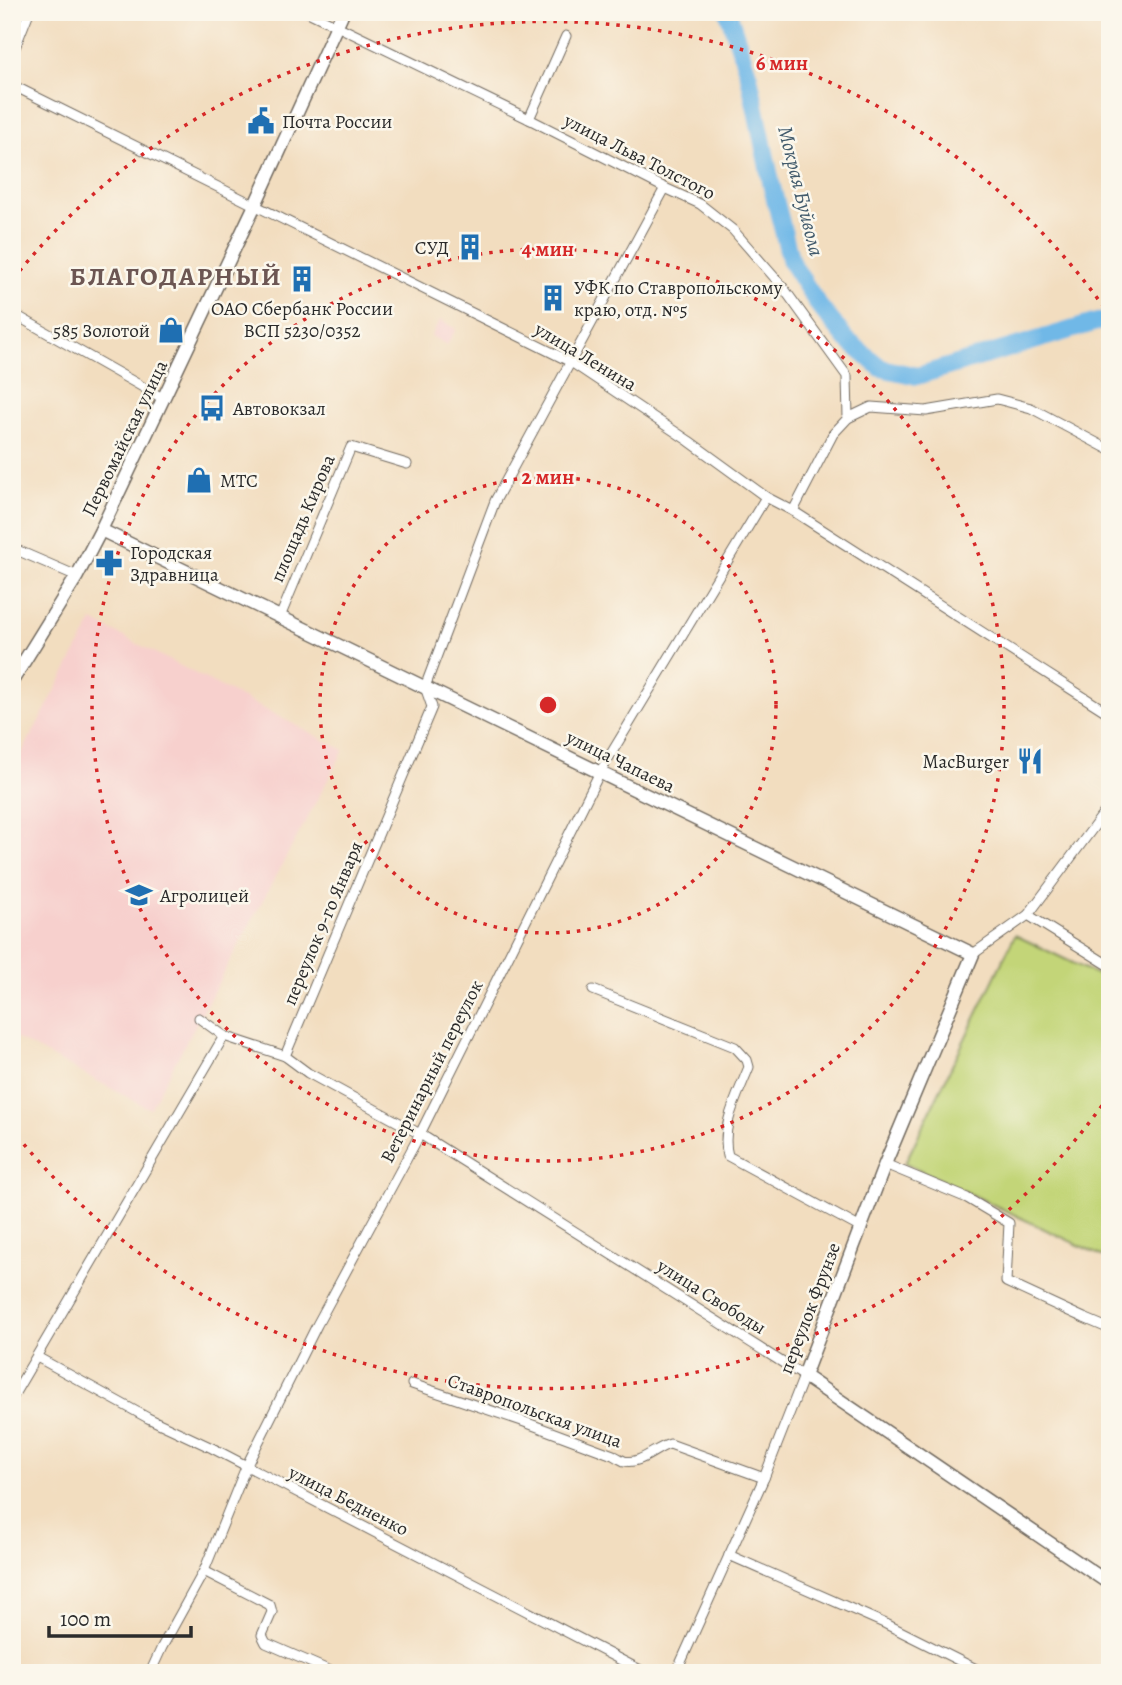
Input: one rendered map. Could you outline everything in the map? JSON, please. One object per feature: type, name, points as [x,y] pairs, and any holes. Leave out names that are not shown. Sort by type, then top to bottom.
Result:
[{"type":"main road","name":"Первомайская улица","points":[[12,681],[77,576],[101,530],[343,12]]},
{"type":"main road","name":"улица Чапаева","points":[[101,530],[973,954]]},
{"type":"main road","name":"переулок Фрунзе","points":[[804,1376],[884,1164],[973,954]]},
{"type":"main road","name":"улица Свободы","points":[[804,1376],[1110,1584]]},
{"type":"street","points":[[12,55],[29,12]]},
{"type":"street","name":"улица Льва Толстого","points":[[308,12],[529,119],[710,211],[733,230],[782,286],[847,376],[848,418]]},
{"type":"street","points":[[529,119],[566,36]]},
{"type":"street","name":"улица Ленина","points":[[12,85],[571,362],[689,441],[766,497],[793,511],[1110,714]]},
{"type":"street","name":"переулок 9-го Января","points":[[285,1055],[432,707],[425,687],[495,501],[665,188]]},
{"type":"street","points":[[12,313],[164,399]]},
{"type":"street","points":[[793,511],[833,434],[848,418],[871,407],[926,411],[997,399],[1031,408],[1110,450]]},
{"type":"street","name":"площадь Кирова","points":[[280,617],[351,447],[407,464]]},
{"type":"street","name":"Ветеринарный переулок","points":[[150,1673],[204,1571],[246,1467],[317,1325],[420,1134],[600,772],[766,497]]},
{"type":"street","points":[[12,548],[77,576]]},
{"type":"street","points":[[973,954],[1028,915],[1110,805]]},
{"type":"street","points":[[1028,915],[1110,966]]},
{"type":"street","points":[[593,990],[736,1047],[747,1060],[749,1067],[725,1130],[728,1156],[859,1227]]},
{"type":"street","points":[[199,1018],[224,1035],[285,1055]]},
{"type":"street","points":[[12,1398],[224,1035]]},
{"type":"street","name":"улица Свободы","points":[[285,1055],[308,1073],[420,1134],[804,1376]]},
{"type":"street","points":[[884,1164],[967,1198],[1009,1223],[1006,1282],[1110,1329]]},
{"type":"street","name":"улица Бедненко","points":[[37,1357],[137,1412],[212,1448],[646,1673]]},
{"type":"street","name":"переулок Фрунзе","points":[[676,1673],[764,1478],[804,1376]]},
{"type":"street","name":"Ставропольская улица","points":[[412,1384],[522,1421],[624,1461],[645,1457],[670,1444],[764,1478]]},
{"type":"street","points":[[729,1555],[886,1625],[984,1673]]},
{"type":"street","points":[[204,1571],[270,1605],[272,1612],[262,1635],[266,1643],[335,1673]]},
{"type":"shaded area","points":[[440,320],[456,329],[447,345],[431,336]]},
{"type":"shaded area","name":"Агролицей","points":[[93,621],[344,750],[150,1109],[12,1036],[12,771]]},
{"type":"green space","points":[[1015,935],[1110,981],[1110,1260],[905,1163]]},
{"type":"waterway","name":"Мокрая Буйвола","points":[[728,12],[749,76],[791,262],[819,306],[847,340],[881,368],[917,376],[1097,322],[1110,321]]},
{"type":"place","name":"Почта России","points":[[261,121]]},
{"type":"place","name":"СУД","points":[[470,247]]},
{"type":"place","name":"ОАО Сбербанк России ВСП 5230/0352","points":[[302,279]]},
{"type":"place","name":"УФК по Ставропольскому краю, отд. №5","points":[[553,298]]},
{"type":"place","name":"585 Золотой","points":[[171,330]]},
{"type":"place","name":"Автовокзал","points":[[212,408]]},
{"type":"place","name":"МТС","points":[[199,480]]},
{"type":"place","name":"Городская Здравница","points":[[109,563]]},
{"type":"place","name":"MacBurger","points":[[1030,761]]},
{"type":"place","name":"Агролицей","points":[[139,895]]},
{"type":"district","name":"БЛАГОДАРНЫЙ","points":[[176,276]]}]
